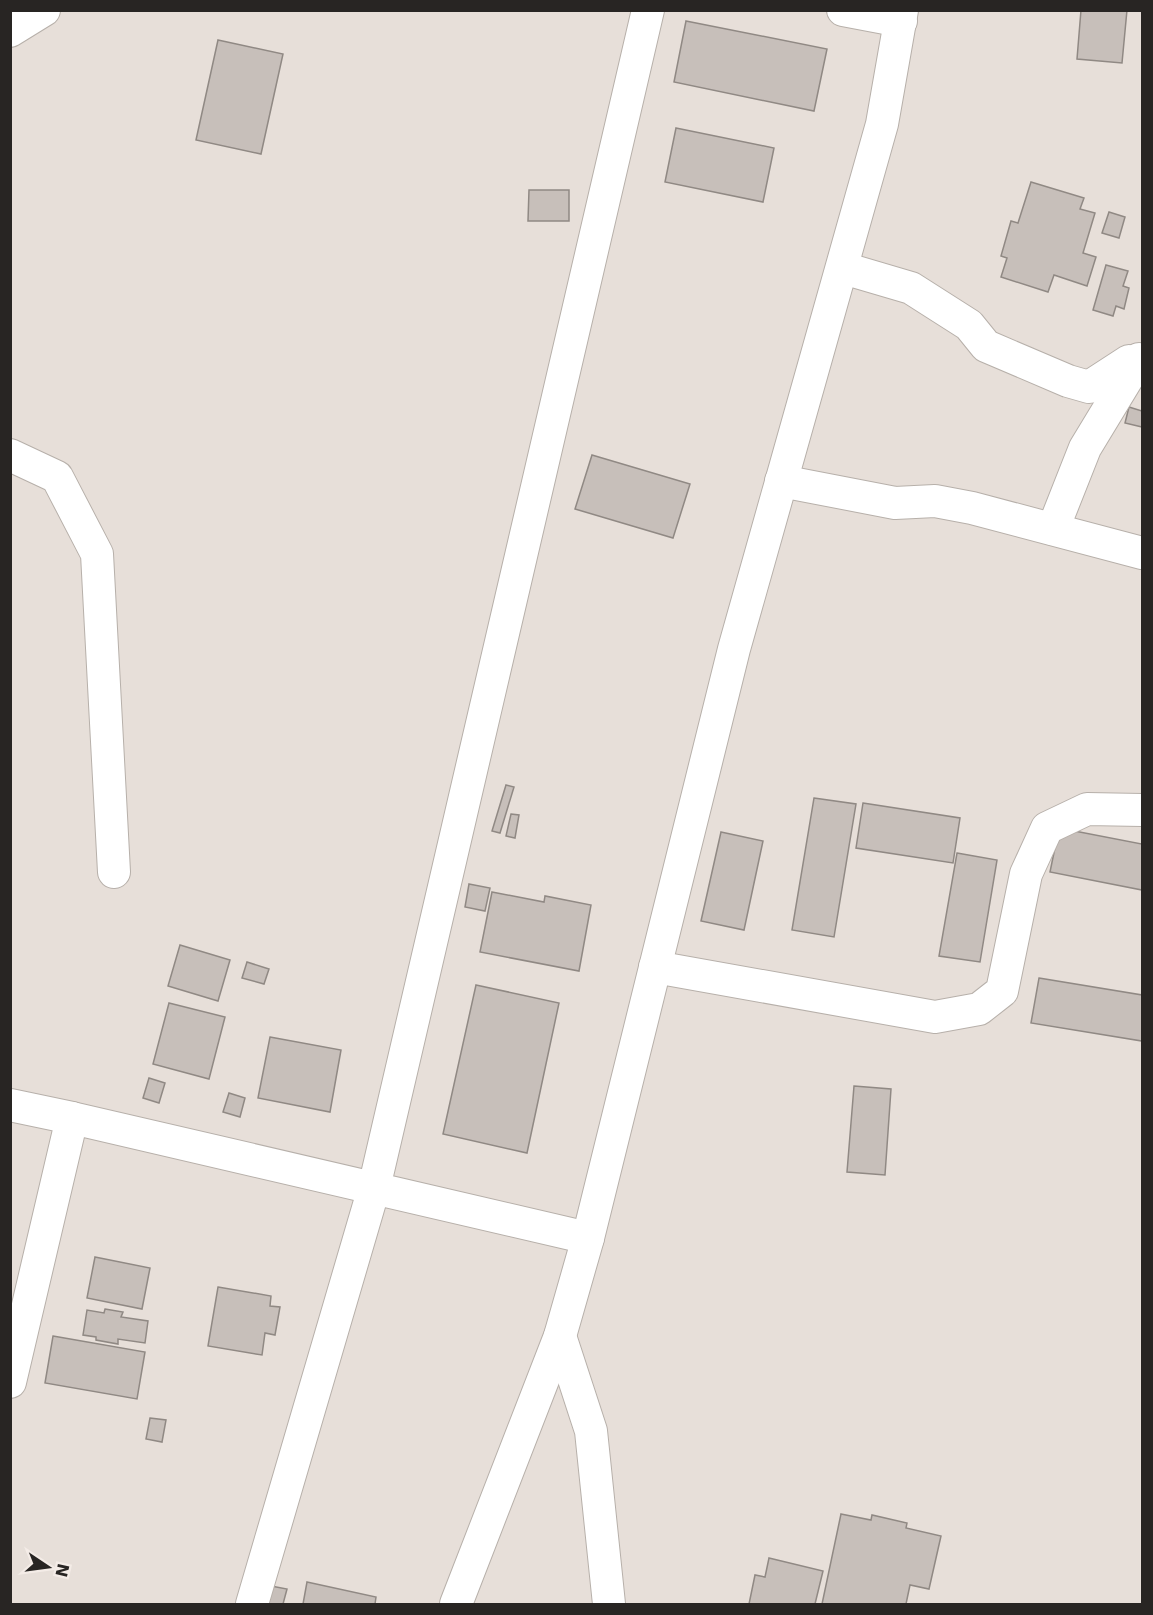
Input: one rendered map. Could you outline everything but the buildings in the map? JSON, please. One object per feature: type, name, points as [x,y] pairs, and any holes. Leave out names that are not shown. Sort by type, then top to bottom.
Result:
[{"type":"street","points":[[10,31],[44,10]]},
{"type":"street","points":[[252,1605],[374,1188],[648,10]]},
{"type":"street","points":[[456,1605],[560,1335],[588,1238],[734,649],[882,124],[901,16],[843,10]]},
{"type":"street","points":[[843,268],[911,288],[969,325],[986,346],[1068,381],[1089,387],[1130,361],[1141,359]]},
{"type":"street","points":[[1053,529],[1085,448],[1141,359]]},
{"type":"street","points":[[10,455],[57,477],[97,554],[114,872]]},
{"type":"street","points":[[781,481],[895,503],[935,501],[1143,553]]},
{"type":"street","points":[[656,967],[935,1017],[979,1009],[1002,991],[1026,874],[1047,828],[1087,809],[1143,810]]},
{"type":"street","points":[[10,1105],[588,1238]]},
{"type":"street","points":[[10,1382],[72,1118]]},
{"type":"street","points":[[560,1335],[591,1431],[609,1605]]}]
